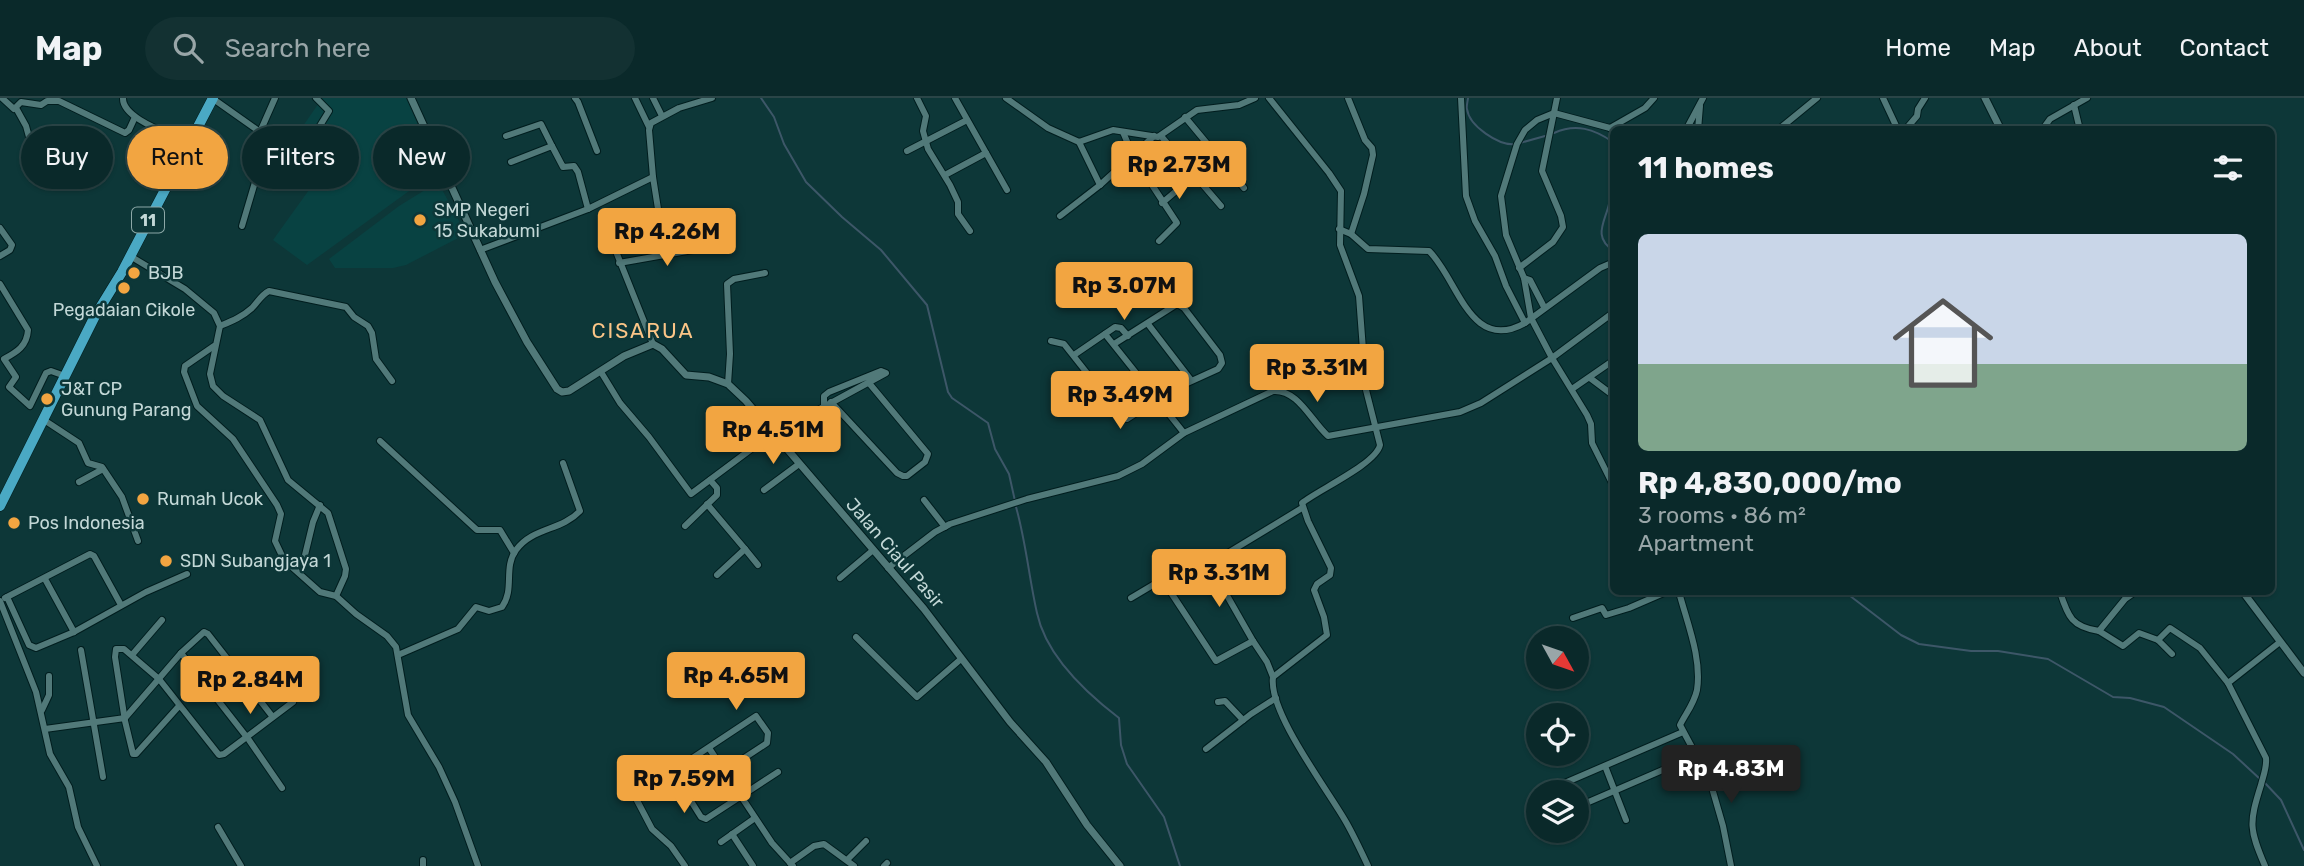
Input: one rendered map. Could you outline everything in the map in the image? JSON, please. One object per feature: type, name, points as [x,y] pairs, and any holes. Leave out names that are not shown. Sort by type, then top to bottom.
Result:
[{"type":"highway","name":"11","points":[[197,126],[212,98]]},
{"type":"highway","name":"11","points":[[65,376],[164,189]]},
{"type":"highway","points":[[0,506],[65,376]]},
{"type":"street","points":[[2,98],[11,108],[16,108]]},
{"type":"street","points":[[123,98],[124,106],[135,117],[153,126]]},
{"type":"street","points":[[212,98],[252,126]]},
{"type":"street","points":[[263,126],[275,98]]},
{"type":"street","points":[[316,98],[329,111],[320,126]]},
{"type":"street","points":[[411,98],[495,282],[527,342],[557,389],[562,393],[569,391],[624,356],[653,344]]},
{"type":"street","points":[[575,98],[597,150]]},
{"type":"street","points":[[635,98],[649,127],[661,228],[657,232],[615,241],[613,248],[653,344],[688,376],[709,377],[728,384],[730,354],[727,284],[734,279],[765,273]]},
{"type":"street","points":[[653,98],[662,116]]},
{"type":"street","points":[[649,127],[654,120],[662,116],[712,98]]},
{"type":"street","points":[[917,98],[926,116],[923,131],[926,142],[958,202],[958,214],[970,231]]},
{"type":"street","points":[[954,98],[1007,190]]},
{"type":"street","points":[[1006,98],[1048,128],[1079,142],[1100,185]]},
{"type":"street","points":[[1060,216],[1157,136],[1185,117],[1197,110],[1239,105],[1255,98]]},
{"type":"street","points":[[1269,98],[1338,186],[1342,198],[1340,245],[1359,296],[1366,390],[1380,440],[1379,451],[1338,482],[1302,503],[1332,571],[1314,588],[1327,627],[1327,635],[1273,677]]},
{"type":"street","points":[[1348,98],[1373,155],[1351,234]]},
{"type":"street","points":[[1461,98],[1463,177],[1466,196],[1475,221],[1495,256],[1506,286],[1572,389],[1591,424],[1592,443],[1610,479]]},
{"type":"street","points":[[1519,268],[1553,242],[1563,227],[1542,171],[1557,98]]},
{"type":"street","points":[[1618,126],[1645,108],[1654,98]]},
{"type":"street","points":[[1783,126],[1817,98]]},
{"type":"street","points":[[1883,98],[1896,126]]},
{"type":"street","points":[[1909,126],[1916,119],[1918,109],[1925,98]]},
{"type":"street","points":[[1985,98],[1999,126]]},
{"type":"street","points":[[2044,126],[2046,122],[2087,98]]},
{"type":"street","points":[[16,108],[20,102],[41,105],[47,101],[59,101],[125,132],[129,130],[135,117]]},
{"type":"street","points":[[1688,126],[1702,101]]},
{"type":"street","points":[[1699,126],[1702,101]]},
{"type":"street","points":[[2074,105],[2079,126]]},
{"type":"street","points":[[16,108],[26,126]]},
{"type":"street","points":[[1528,320],[1524,278],[1506,235],[1501,196],[1518,141],[1525,130],[1537,120],[1554,113],[1610,129]]},
{"type":"street","points":[[1185,117],[1244,188]]},
{"type":"street","points":[[907,151],[967,120]]},
{"type":"street","points":[[506,136],[541,124],[563,167],[574,166],[578,172],[589,209]]},
{"type":"street","points":[[1079,142],[1113,130],[1157,136],[1221,206]]},
{"type":"street","points":[[1123,132],[1133,156],[1177,223],[1159,241]]},
{"type":"street","points":[[512,162],[552,146]]},
{"type":"street","points":[[945,175],[986,153]]},
{"type":"street","points":[[1162,203],[1195,175]]},
{"type":"street","points":[[480,250],[589,209],[653,177]]},
{"type":"street","points":[[242,226],[253,189]]},
{"type":"street","points":[[0,228],[12,245],[10,250],[0,256]]},
{"type":"street","points":[[1339,229],[1351,234],[1368,249],[1429,251],[1460,300],[1485,327],[1501,331],[1517,327],[1610,263]]},
{"type":"street","points":[[620,263],[710,247]]},
{"type":"street","points":[[130,256],[161,274],[214,313],[220,326],[210,374],[214,386],[223,396],[260,420],[288,480],[298,491],[328,513],[346,569],[336,596]]},
{"type":"street","points":[[1524,278],[1530,280],[1544,307]]},
{"type":"street","points":[[0,284],[28,330],[19,351],[4,359],[16,377],[9,387],[30,406],[46,373],[51,371],[65,376]]},
{"type":"street","points":[[220,326],[240,318],[255,305],[262,294],[269,291],[346,307],[372,332],[376,359],[392,381]]},
{"type":"street","points":[[1051,341],[1065,344],[1121,416],[1129,419],[1191,380],[1221,367],[1223,359],[1180,304],[1175,304],[1114,344]]},
{"type":"street","points":[[888,568],[945,527],[1027,499],[1118,476],[1142,464],[1184,433],[1267,393],[1281,390],[1292,396],[1328,436],[1461,412],[1481,403],[1552,358],[1610,315]]},
{"type":"street","points":[[1148,324],[1191,380]]},
{"type":"street","points":[[1073,355],[1117,327],[1128,336]]},
{"type":"street","points":[[1105,334],[1184,433]]},
{"type":"street","points":[[214,346],[185,366],[184,372],[194,401],[233,439],[277,505],[281,514],[275,541],[284,560],[320,592],[336,596],[392,640],[398,655],[408,715],[439,767],[478,866]]},
{"type":"street","points":[[1572,389],[1610,363]]},
{"type":"street","points":[[774,434],[827,404],[886,373],[881,371],[829,391],[824,397],[827,404],[897,472],[903,476],[907,475],[925,462],[928,454],[869,383]]},
{"type":"street","points":[[601,372],[620,403],[690,493],[696,492],[754,447]]},
{"type":"street","points":[[1590,378],[1610,393]]},
{"type":"street","name":"Jalan Ciaul Pasir","points":[[728,384],[924,609],[961,660],[1046,762],[1087,825],[1120,866]]},
{"type":"street","points":[[44,420],[79,443],[88,463],[103,469],[122,497],[138,541]]},
{"type":"street","points":[[380,441],[478,531],[497,529],[503,533],[514,553]]},
{"type":"street","points":[[398,655],[458,629],[476,607],[489,611],[502,607],[509,593],[510,560],[514,553],[538,531],[564,524],[580,511],[563,463]]},
{"type":"street","points":[[764,490],[799,464]]},
{"type":"street","points":[[79,482],[103,469]]},
{"type":"street","points":[[685,526],[718,493],[710,480]]},
{"type":"street","points":[[924,500],[945,527]]},
{"type":"street","points":[[305,555],[320,505]]},
{"type":"street","points":[[707,505],[758,565]]},
{"type":"street","points":[[1209,564],[1302,508]]},
{"type":"street","points":[[717,575],[746,549]]},
{"type":"street","points":[[841,578],[872,551]]},
{"type":"street","points":[[2,599],[87,555],[92,555],[121,605]]},
{"type":"street","points":[[1131,598],[1203,557],[1267,662],[1273,677],[1272,686],[1287,725],[1346,822],[1368,866]]},
{"type":"street","points":[[2,599],[30,647],[43,646],[187,574]]},
{"type":"street","points":[[45,579],[74,632]]},
{"type":"street","points":[[1162,579],[1216,661],[1253,641]]},
{"type":"street","points":[[1573,618],[1602,608],[1606,615],[1658,595]]},
{"type":"street","points":[[1680,595],[1698,670],[1696,691],[1690,709],[1680,725],[1710,781],[1731,866]]},
{"type":"street","points":[[2061,595],[2073,622],[2080,628],[2099,631],[2123,646],[2139,633],[2158,640],[2172,654]]},
{"type":"street","points":[[2099,631],[2131,595]]},
{"type":"street","points":[[2245,595],[2304,673]]},
{"type":"street","points":[[2,599],[41,710],[50,754],[69,787],[78,827],[97,866]]},
{"type":"street","points":[[132,655],[162,620]]},
{"type":"street","points":[[2158,640],[2172,628],[2200,648],[2228,683],[2266,758],[2251,823],[2255,844],[2264,866]]},
{"type":"street","points":[[45,729],[125,718],[181,653],[204,632],[272,716]]},
{"type":"street","points":[[856,636],[917,697],[961,660]]},
{"type":"street","points":[[2228,683],[2280,642]]},
{"type":"street","points":[[179,706],[134,754],[125,718],[115,651],[122,648],[159,678],[214,750],[221,755],[293,702]]},
{"type":"street","points":[[81,650],[103,777]]},
{"type":"street","points":[[181,653],[282,788]]},
{"type":"street","points":[[41,710],[49,695],[49,676]]},
{"type":"street","points":[[1206,749],[1232,731],[1242,720],[1276,698]]},
{"type":"street","points":[[1218,702],[1225,701],[1242,720]]},
{"type":"street","points":[[676,769],[752,718],[758,718],[764,724],[769,738],[767,743],[689,796],[704,819],[778,772]]},
{"type":"street","points":[[1572,780],[1683,732]]},
{"type":"street","points":[[709,748],[772,843],[791,864],[814,846],[824,844],[854,866]]},
{"type":"street","points":[[1589,802],[1695,756]]},
{"type":"street","points":[[1605,766],[1626,820]]},
{"type":"street","points":[[631,789],[652,829],[671,846],[685,866]]},
{"type":"street","points":[[721,842],[755,818]]},
{"type":"street","points":[[218,827],[241,866]]},
{"type":"street","points":[[732,834],[753,866]]},
{"type":"street","points":[[847,860],[866,841]]},
{"type":"shaded area","points":[[320,98],[406,98],[418,126],[373,126],[373,189],[412,189],[307,265],[273,240],[310,189],[359,189],[359,126],[303,126]]},
{"type":"shaded area","name":"SMP Negeri 15 Sukabumi","points":[[427,189],[442,189],[466,234],[406,265],[393,268],[335,268],[329,259],[399,206]]},
{"type":"waterway","points":[[761,98],[774,117],[784,144],[806,182],[881,250],[927,305],[948,392],[952,398],[988,423],[995,449],[1009,474],[1015,501]]},
{"type":"waterway","points":[[1468,98],[1469,115],[1479,128],[1501,142],[1515,144]]},
{"type":"waterway","points":[[1554,133],[1577,128],[1592,131],[1610,140]]},
{"type":"waterway","points":[[1520,143],[1545,136]]},
{"type":"waterway","points":[[1610,200],[1602,229],[1603,240],[1610,248]]},
{"type":"waterway","points":[[1016,507],[1042,629],[1058,658],[1080,685],[1119,718],[1121,745],[1127,764],[1164,817],[1180,866]]},
{"type":"waterway","points":[[1849,595],[1901,635],[1919,644],[1971,651],[1998,651],[2048,659],[2113,697],[2130,698],[2164,707],[2233,754],[2260,779]]},
{"type":"waterway","points":[[2264,782],[2281,800],[2304,850]]},
{"type":"place","name":"SMP Negeri 15 Sukabumi","points":[[420,220]]},
{"type":"place","name":"BJB","points":[[134,273]]},
{"type":"place","name":"Pegadaian Cikole","points":[[124,288]]},
{"type":"place","name":"J&T CP Gunung Parang","points":[[47,399]]},
{"type":"place","name":"Rumah Ucok","points":[[143,499]]},
{"type":"place","name":"Pos Indonesia","points":[[14,523]]},
{"type":"place","name":"SDN Subangjaya 1","points":[[166,561]]},
{"type":"district","name":"CISARUA","points":[[643,331]]}]
